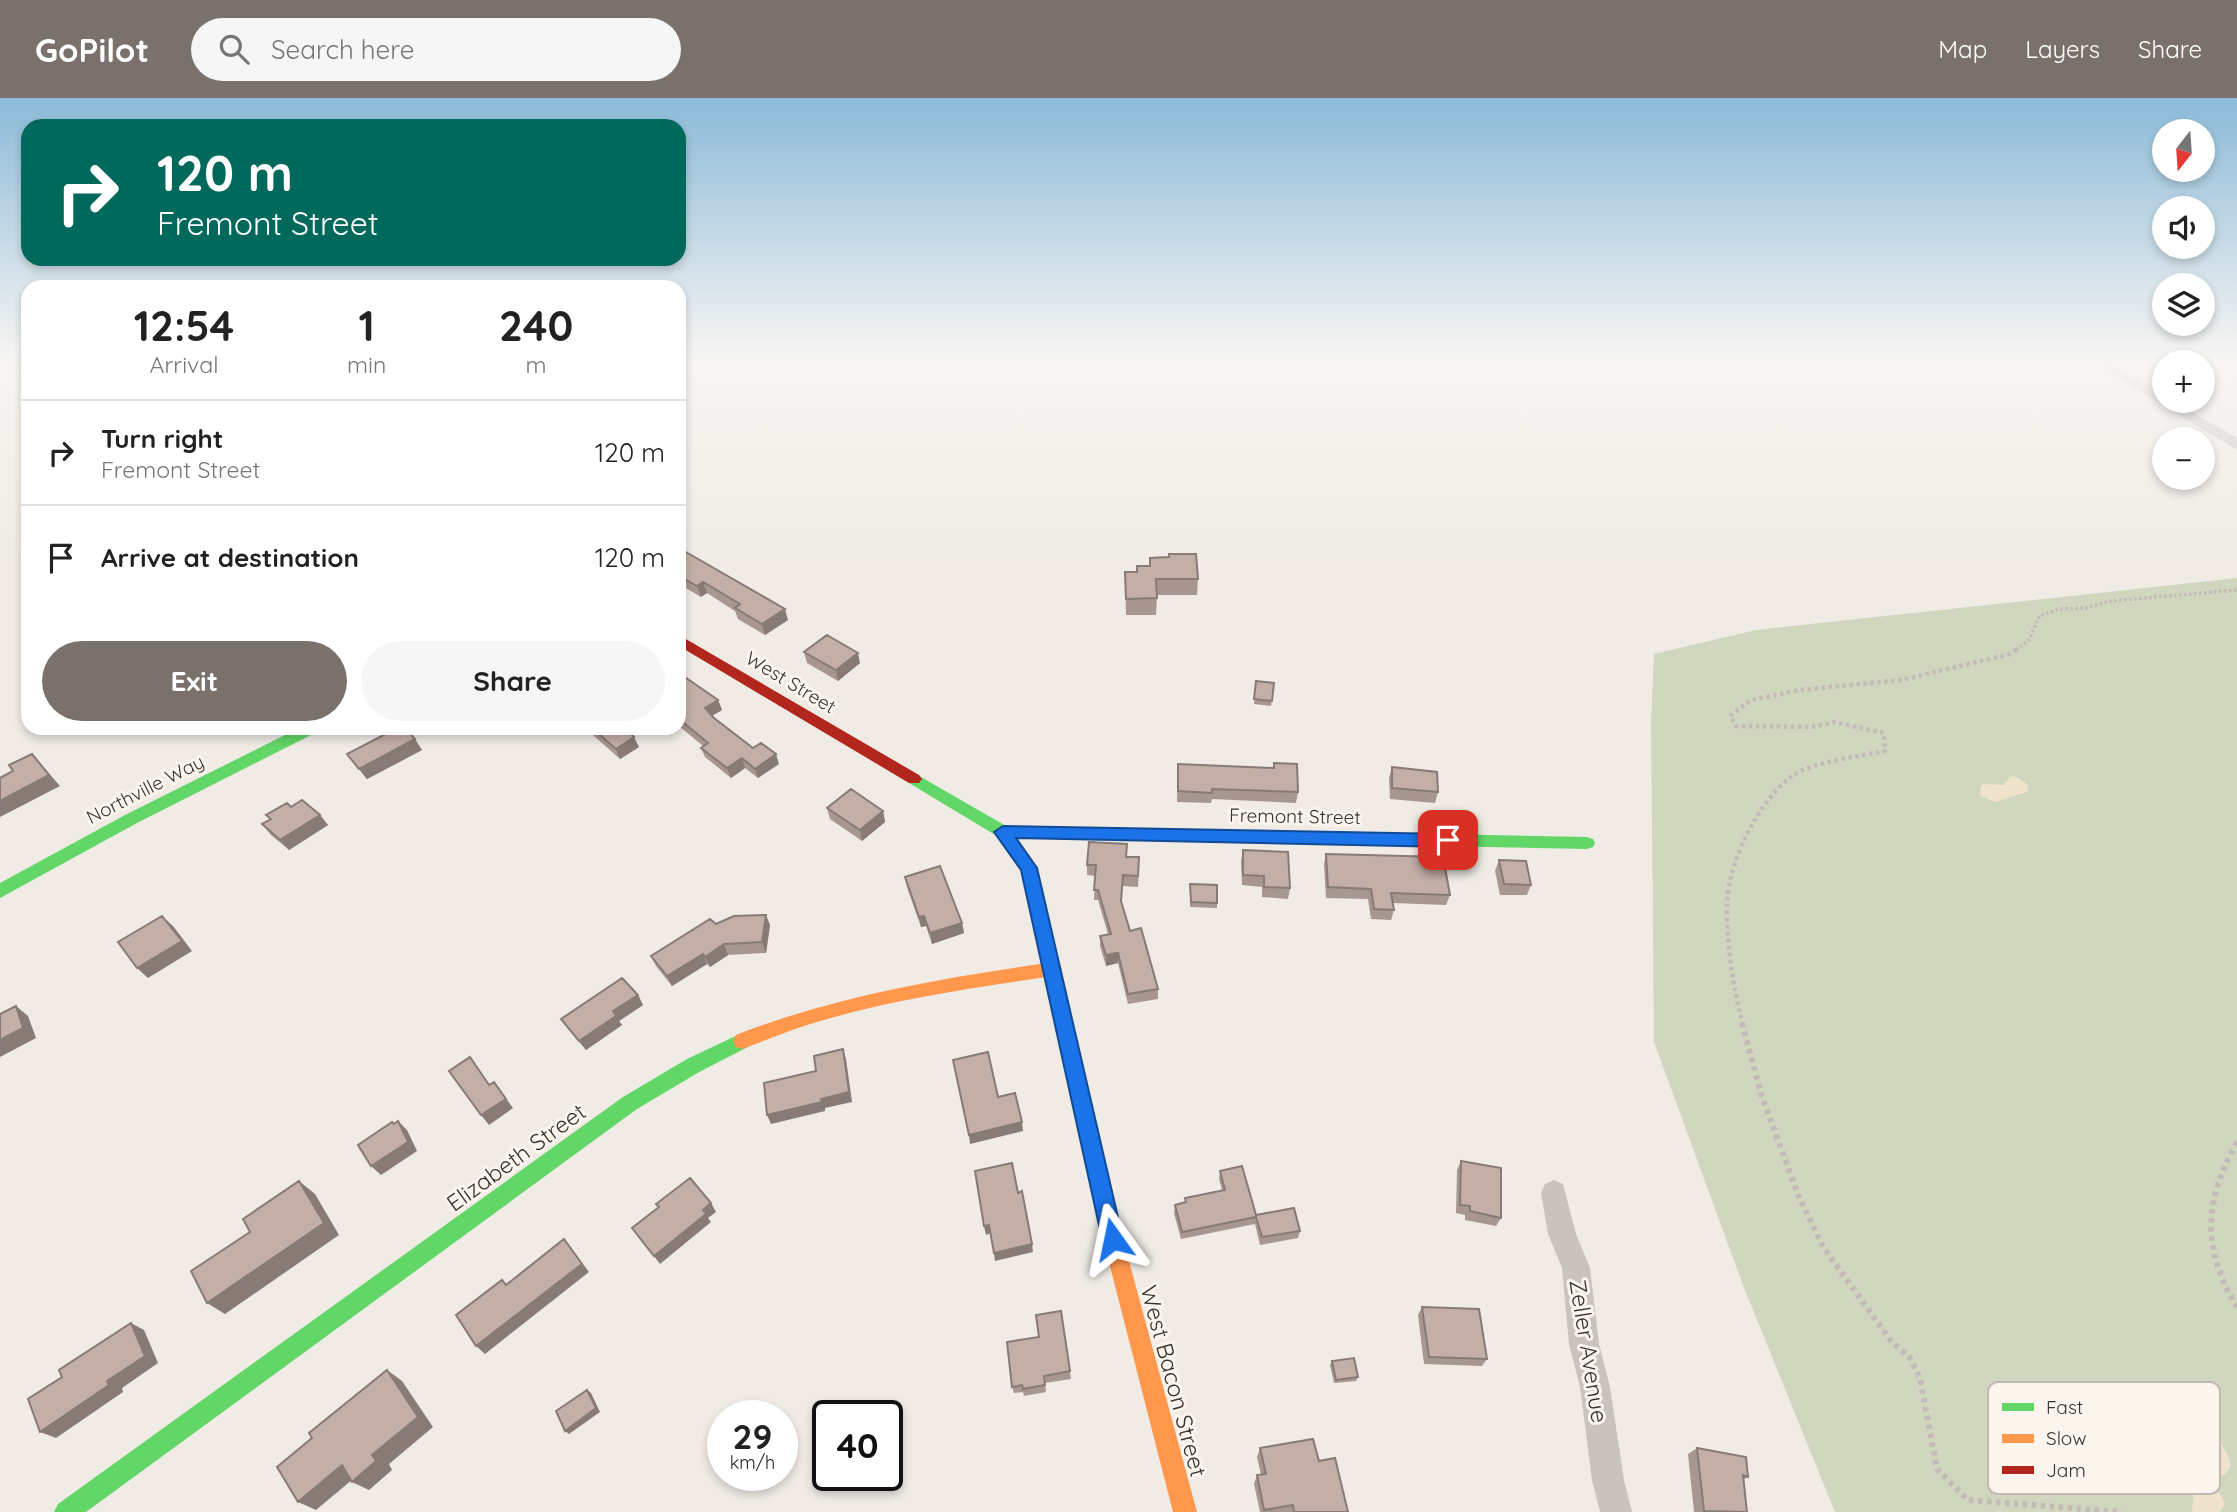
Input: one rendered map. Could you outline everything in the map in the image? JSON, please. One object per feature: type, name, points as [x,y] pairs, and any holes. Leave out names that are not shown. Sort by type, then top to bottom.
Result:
[{"type":"street","points":[[2205,426],[2237,445]]},
{"type":"street","name":"West Street","points":[[686,644],[882,761]]},
{"type":"street","name":"Northville Way","points":[[0,891],[131,819],[298,735]]},
{"type":"street","name":"West Bacon Street","points":[[882,761],[1003,832],[1029,868],[1113,1239],[1185,1512]]},
{"type":"street","name":"Fremont Street","points":[[1003,832],[1587,843]]},
{"type":"street","name":"Elizabeth Street","points":[[66,1512],[630,1103],[678,1073],[720,1050],[808,1016],[913,991],[1053,969]]},
{"type":"street","name":"Zeller Avenue","points":[[1554,1193],[1562,1234],[1576,1268],[1584,1344],[1595,1387],[1608,1480],[1616,1512]]},
{"type":"path","points":[[2122,1512],[1968,1500],[1937,1469],[1920,1378],[1910,1358],[1891,1341],[1823,1247],[1798,1197],[1761,1094],[1740,1015],[1732,974],[1727,901],[1740,850],[1750,829],[1760,811],[1793,775],[1832,761],[1885,751],[1884,733],[1834,722],[1812,727],[1736,726],[1730,716],[1751,700],[1800,690],[1902,680],[2010,654],[2030,639],[2039,615],[2059,609],[2086,608],[2111,601],[2237,590]]},
{"type":"path","points":[[2237,1143],[2218,1180],[2208,1226],[2221,1283],[2237,1307]]},
{"type":"green space","points":[[2237,578],[2237,1512],[1835,1512],[1744,1288],[1654,1042],[1651,722],[1654,654],[1756,630]]},
{"type":"sand","points":[[2011,776],[2028,785],[2027,792],[1995,802],[1981,796],[1980,788],[1983,784],[2004,785]]},
{"type":"sand","points":[[2220,1441],[2231,1465],[2226,1474],[2220,1475]]},
{"type":"sand","points":[[2194,1494],[2219,1494],[2225,1504],[2220,1512],[2192,1512]]},
{"type":"building","points":[[686,552],[785,609],[762,624],[735,608],[740,604],[703,582],[697,586],[686,580]]},
{"type":"building","points":[[1169,554],[1196,554],[1198,579],[1156,579],[1157,598],[1126,599],[1125,572],[1137,572],[1137,566],[1150,566],[1150,558],[1169,557]]},
{"type":"building","points":[[827,635],[858,653],[836,670],[804,652]]},
{"type":"building","points":[[686,678],[718,700],[705,708],[714,718],[753,748],[761,743],[776,754],[755,769],[742,758],[727,768],[701,748],[708,743],[686,725]]},
{"type":"building","points":[[1256,681],[1274,683],[1272,701],[1254,699]]},
{"type":"building","points":[[384,735],[411,735],[415,739],[359,769],[347,754]]},
{"type":"building","points":[[600,735],[634,737],[616,749]]},
{"type":"building","points":[[32,754],[49,775],[0,801],[0,778],[13,771],[9,765]]},
{"type":"building","points":[[1274,763],[1297,764],[1298,792],[1212,789],[1212,793],[1178,791],[1178,764],[1274,768]]},
{"type":"building","points":[[1392,767],[1437,772],[1438,792],[1392,788]]},
{"type":"building","points":[[851,789],[883,811],[860,830],[827,808]]},
{"type":"building","points":[[302,800],[320,815],[280,840],[262,824],[271,819],[266,815],[287,803],[291,807]]},
{"type":"building","points":[[1089,842],[1127,844],[1126,857],[1139,857],[1138,876],[1123,875],[1121,901],[1130,931],[1141,928],[1158,989],[1128,994],[1118,953],[1106,955],[1100,936],[1111,934],[1098,890],[1094,890],[1096,865],[1087,865]]},
{"type":"building","points":[[1243,850],[1288,852],[1290,888],[1264,887],[1264,876],[1243,875]]},
{"type":"building","points":[[1326,854],[1443,857],[1450,895],[1391,893],[1394,910],[1374,909],[1371,889],[1328,887]]},
{"type":"building","points":[[1499,860],[1526,861],[1531,885],[1504,884]]},
{"type":"building","points":[[940,866],[962,923],[930,933],[924,916],[919,917],[905,877]]},
{"type":"building","points":[[1190,884],[1217,885],[1217,903],[1191,902]]},
{"type":"building","points":[[766,915],[762,942],[724,944],[667,976],[651,956],[710,919],[716,924],[734,916]]},
{"type":"building","points":[[162,916],[182,941],[137,968],[118,942]]},
{"type":"building","points":[[622,978],[638,995],[613,1011],[616,1016],[579,1041],[561,1019]]},
{"type":"building","points":[[16,1006],[23,1028],[0,1040],[0,1014]]},
{"type":"building","points":[[843,1049],[849,1092],[821,1099],[822,1102],[767,1115],[764,1083],[816,1071],[814,1056]]},
{"type":"building","points":[[988,1052],[998,1097],[1015,1093],[1022,1122],[969,1135],[953,1060]]},
{"type":"building","points":[[470,1057],[489,1085],[494,1082],[506,1099],[481,1115],[449,1071]]},
{"type":"building","points":[[398,1121],[408,1142],[371,1166],[358,1145],[392,1122],[394,1124]]},
{"type":"building","points":[[1461,1161],[1501,1168],[1501,1218],[1470,1211],[1470,1206],[1460,1205]]},
{"type":"building","points":[[1012,1163],[1018,1193],[1022,1191],[1032,1244],[994,1253],[989,1225],[984,1226],[975,1171]]},
{"type":"building","points":[[1242,1166],[1256,1215],[1294,1208],[1300,1231],[1262,1237],[1256,1217],[1182,1232],[1175,1205],[1186,1202],[1185,1198],[1225,1190],[1220,1171]]},
{"type":"building","points":[[690,1178],[711,1203],[703,1210],[706,1214],[654,1256],[632,1228],[659,1207],[656,1204]]},
{"type":"building","points":[[299,1181],[324,1223],[207,1303],[191,1271],[250,1232],[243,1219]]},
{"type":"building","points":[[564,1239],[582,1264],[476,1346],[456,1315],[502,1280],[506,1285]]},
{"type":"building","points":[[1422,1307],[1479,1309],[1487,1359],[1429,1357]]},
{"type":"building","points":[[1061,1311],[1070,1371],[1044,1376],[1045,1385],[1023,1389],[1022,1385],[1012,1387],[1007,1342],[1039,1337],[1036,1315]]},
{"type":"building","points":[[131,1323],[145,1356],[107,1381],[109,1385],[40,1432],[28,1399],[62,1377],[59,1370]]},
{"type":"building","points":[[1354,1358],[1358,1377],[1336,1380],[1332,1361]]},
{"type":"building","points":[[387,1370],[418,1417],[372,1455],[376,1461],[352,1482],[342,1465],[298,1502],[277,1467],[312,1438],[309,1433]]},
{"type":"building","points":[[587,1390],[596,1408],[565,1431],[556,1411]]},
{"type":"building","points":[[1313,1439],[1319,1461],[1335,1458],[1348,1512],[1294,1512],[1293,1505],[1264,1510],[1257,1475],[1266,1474],[1260,1448]]},
{"type":"building","points":[[1697,1448],[1746,1457],[1748,1477],[1743,1475],[1747,1512],[1704,1511]]},
{"type":"traffic: fast","points":[[0,891],[131,819],[298,735]]},
{"type":"traffic: fast","points":[[914,779],[1003,832],[1029,868],[1090,1139]]},
{"type":"traffic: fast","points":[[1003,832],[1587,843]]},
{"type":"traffic: fast","points":[[66,1512],[630,1103],[694,1065],[742,1041]]},
{"type":"traffic: slow","points":[[742,1041],[779,1026],[856,1004],[934,987],[1053,969]]},
{"type":"traffic: slow","points":[[1090,1139],[1113,1239],[1185,1512]]},
{"type":"traffic: jam","points":[[686,644],[914,779]]},
{"type":"route","points":[[1113,1239],[1029,868],[1003,832],[1448,840]]}]
